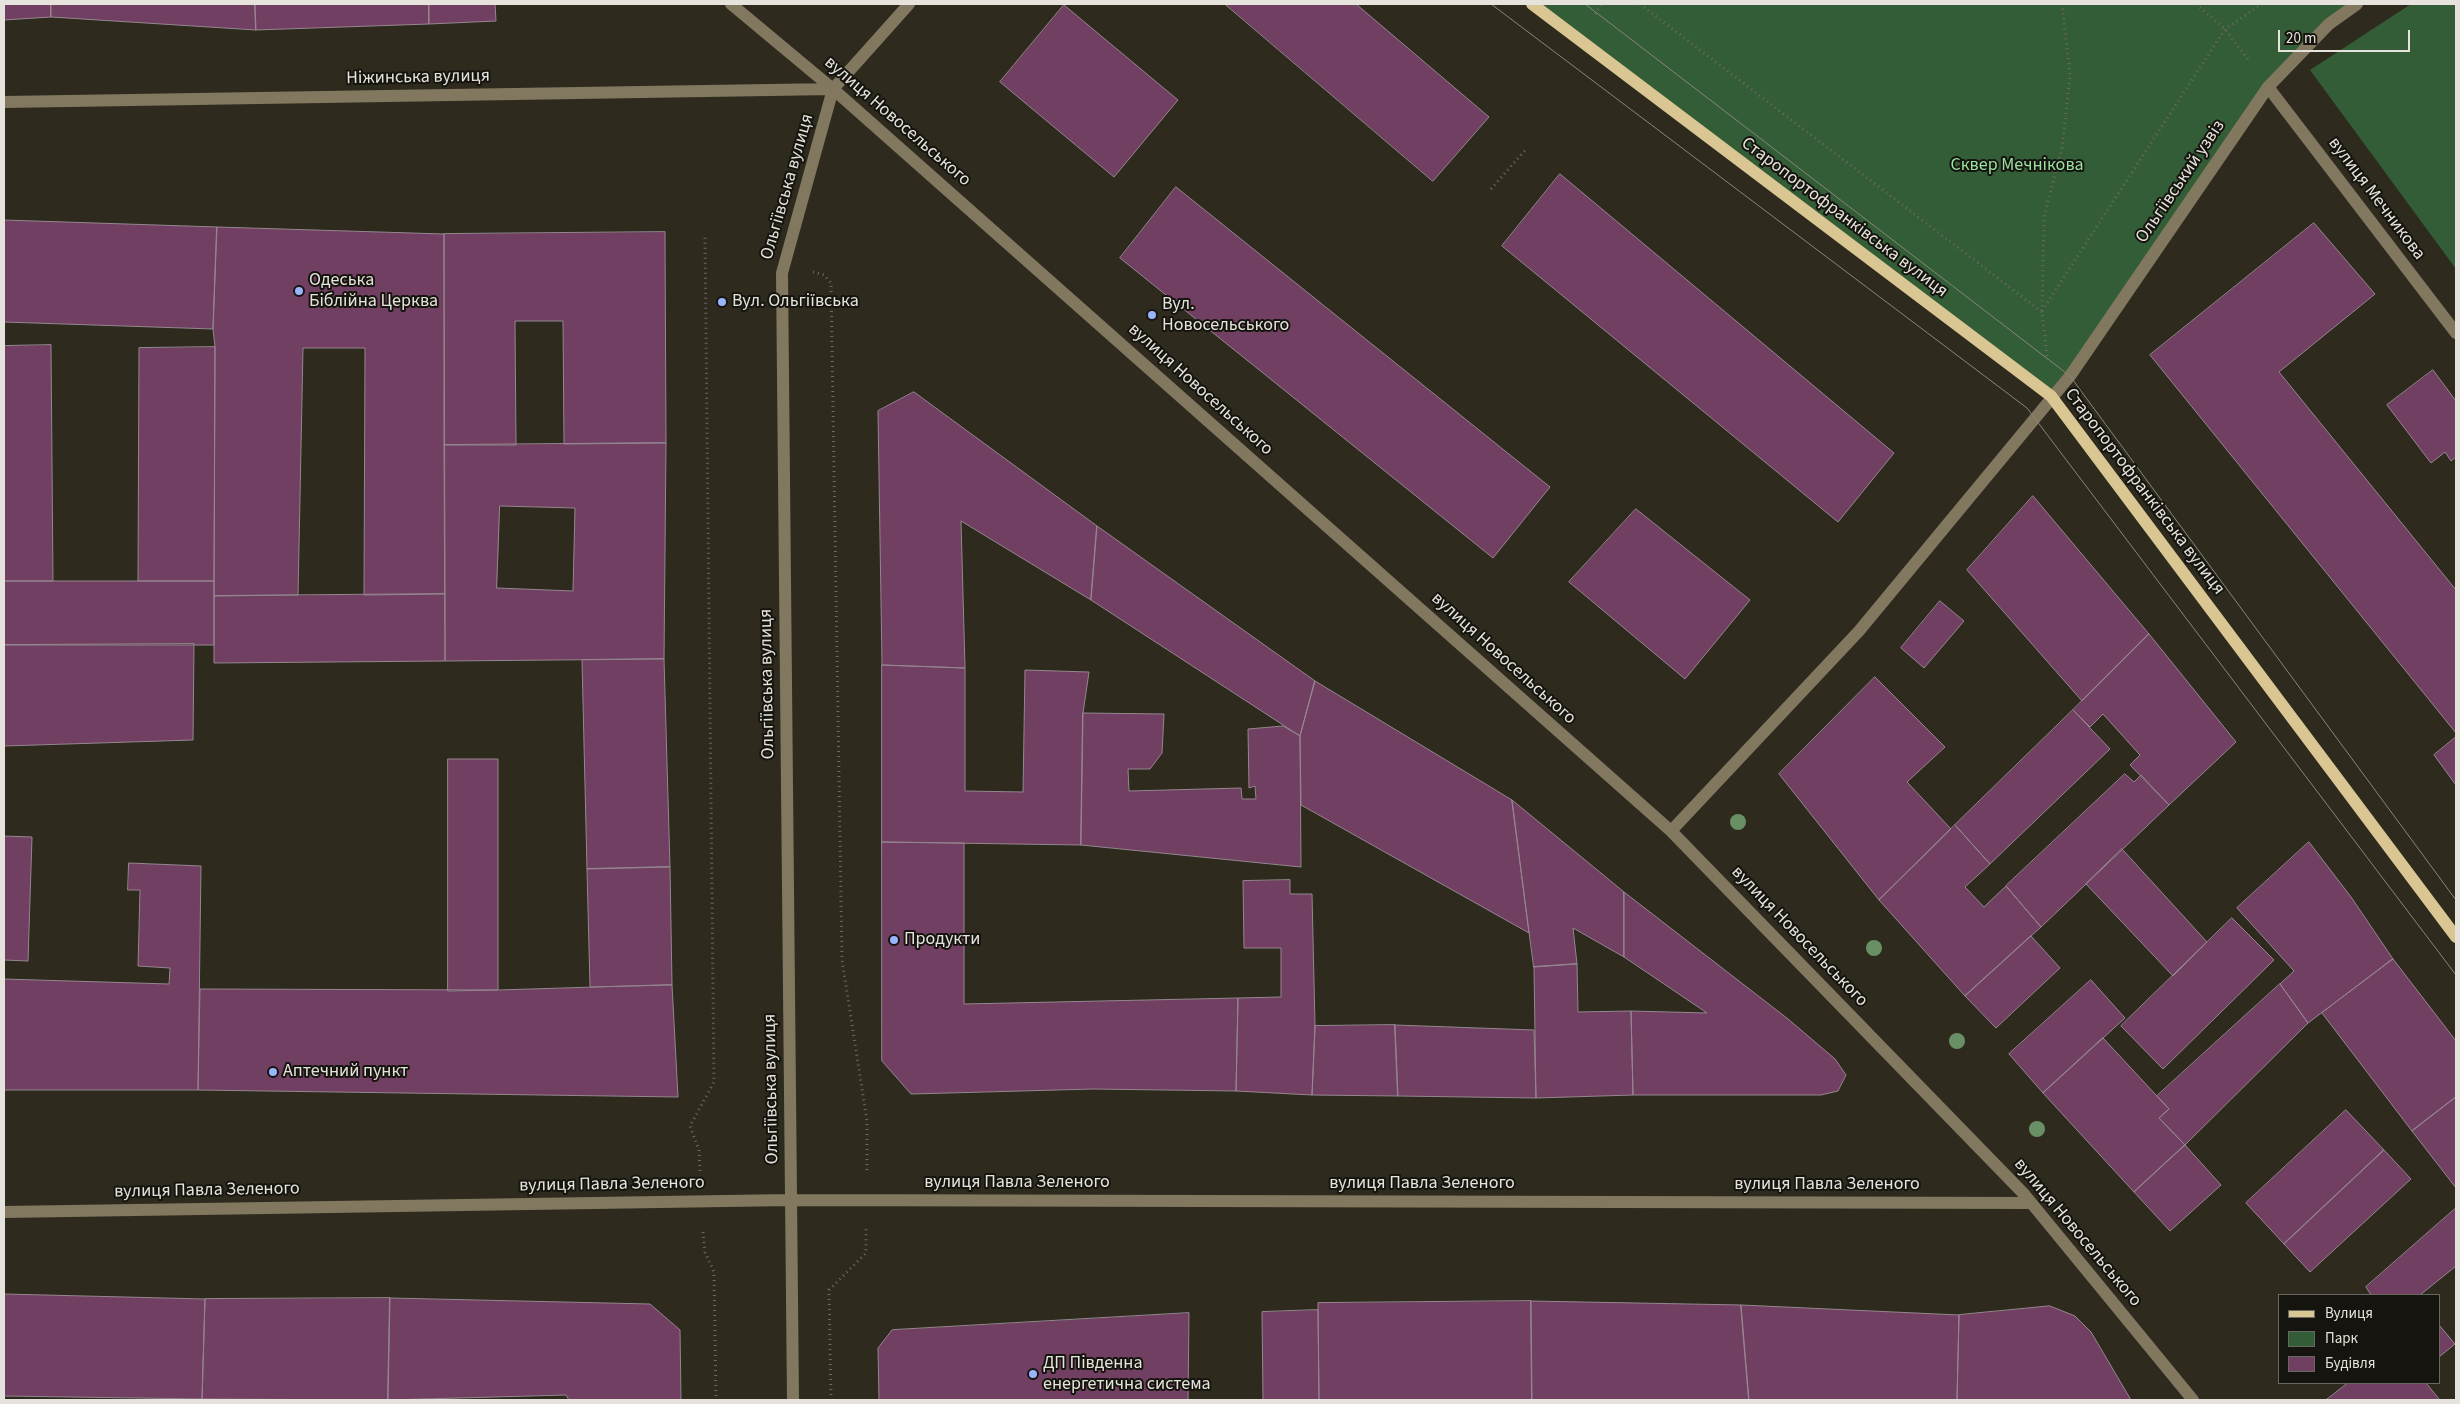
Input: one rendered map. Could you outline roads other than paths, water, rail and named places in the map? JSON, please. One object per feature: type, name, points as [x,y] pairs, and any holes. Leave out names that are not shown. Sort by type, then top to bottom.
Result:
[{"type":"main road","name":"Старопортофранківська вулиця","points":[[1532,4],[2051,396],[2456,937]]},
{"type":"street","name":"вулиця Новосельського","points":[[731,4],[833,89],[1671,831],[2031,1203],[2193,1400]]},
{"type":"street","name":"Ольгіївська вулиця","points":[[792,1400],[782,272],[833,89],[910,4]]},
{"type":"street","name":"Ольгіївський узвіз","points":[[1671,831],[1859,632],[2051,396],[2070,376],[2268,87],[2329,24],[2357,4]]},
{"type":"street","name":"вулиця Мечникова","points":[[2268,87],[2456,333]]},
{"type":"street","name":"Ніжинська вулиця","points":[[4,102],[833,89]]},
{"type":"street","name":"вулиця Павла Зеленого","points":[[4,1212],[791,1200],[2031,1203]]},
{"type":"tram line","points":[[1491,4],[2027,408],[2456,975]]},
{"type":"tram line","points":[[1585,4],[2070,376],[2456,900]]},
{"type":"place","name":"Одеська Біблійна Церква","points":[[299,291]]},
{"type":"place","name":"Вул. Ольгіївська","points":[[722,302]]},
{"type":"place","name":"Вул. Новосельського","points":[[1152,315]]},
{"type":"place","name":"Продукти","points":[[894,940]]},
{"type":"place","name":"Аптечний пункт","points":[[273,1072]]},
{"type":"place","name":"ДП Південна енергетична система","points":[[1033,1374]]},
{"type":"park label","name":"Сквер Мечнікова","points":[[2017,166]]}]
